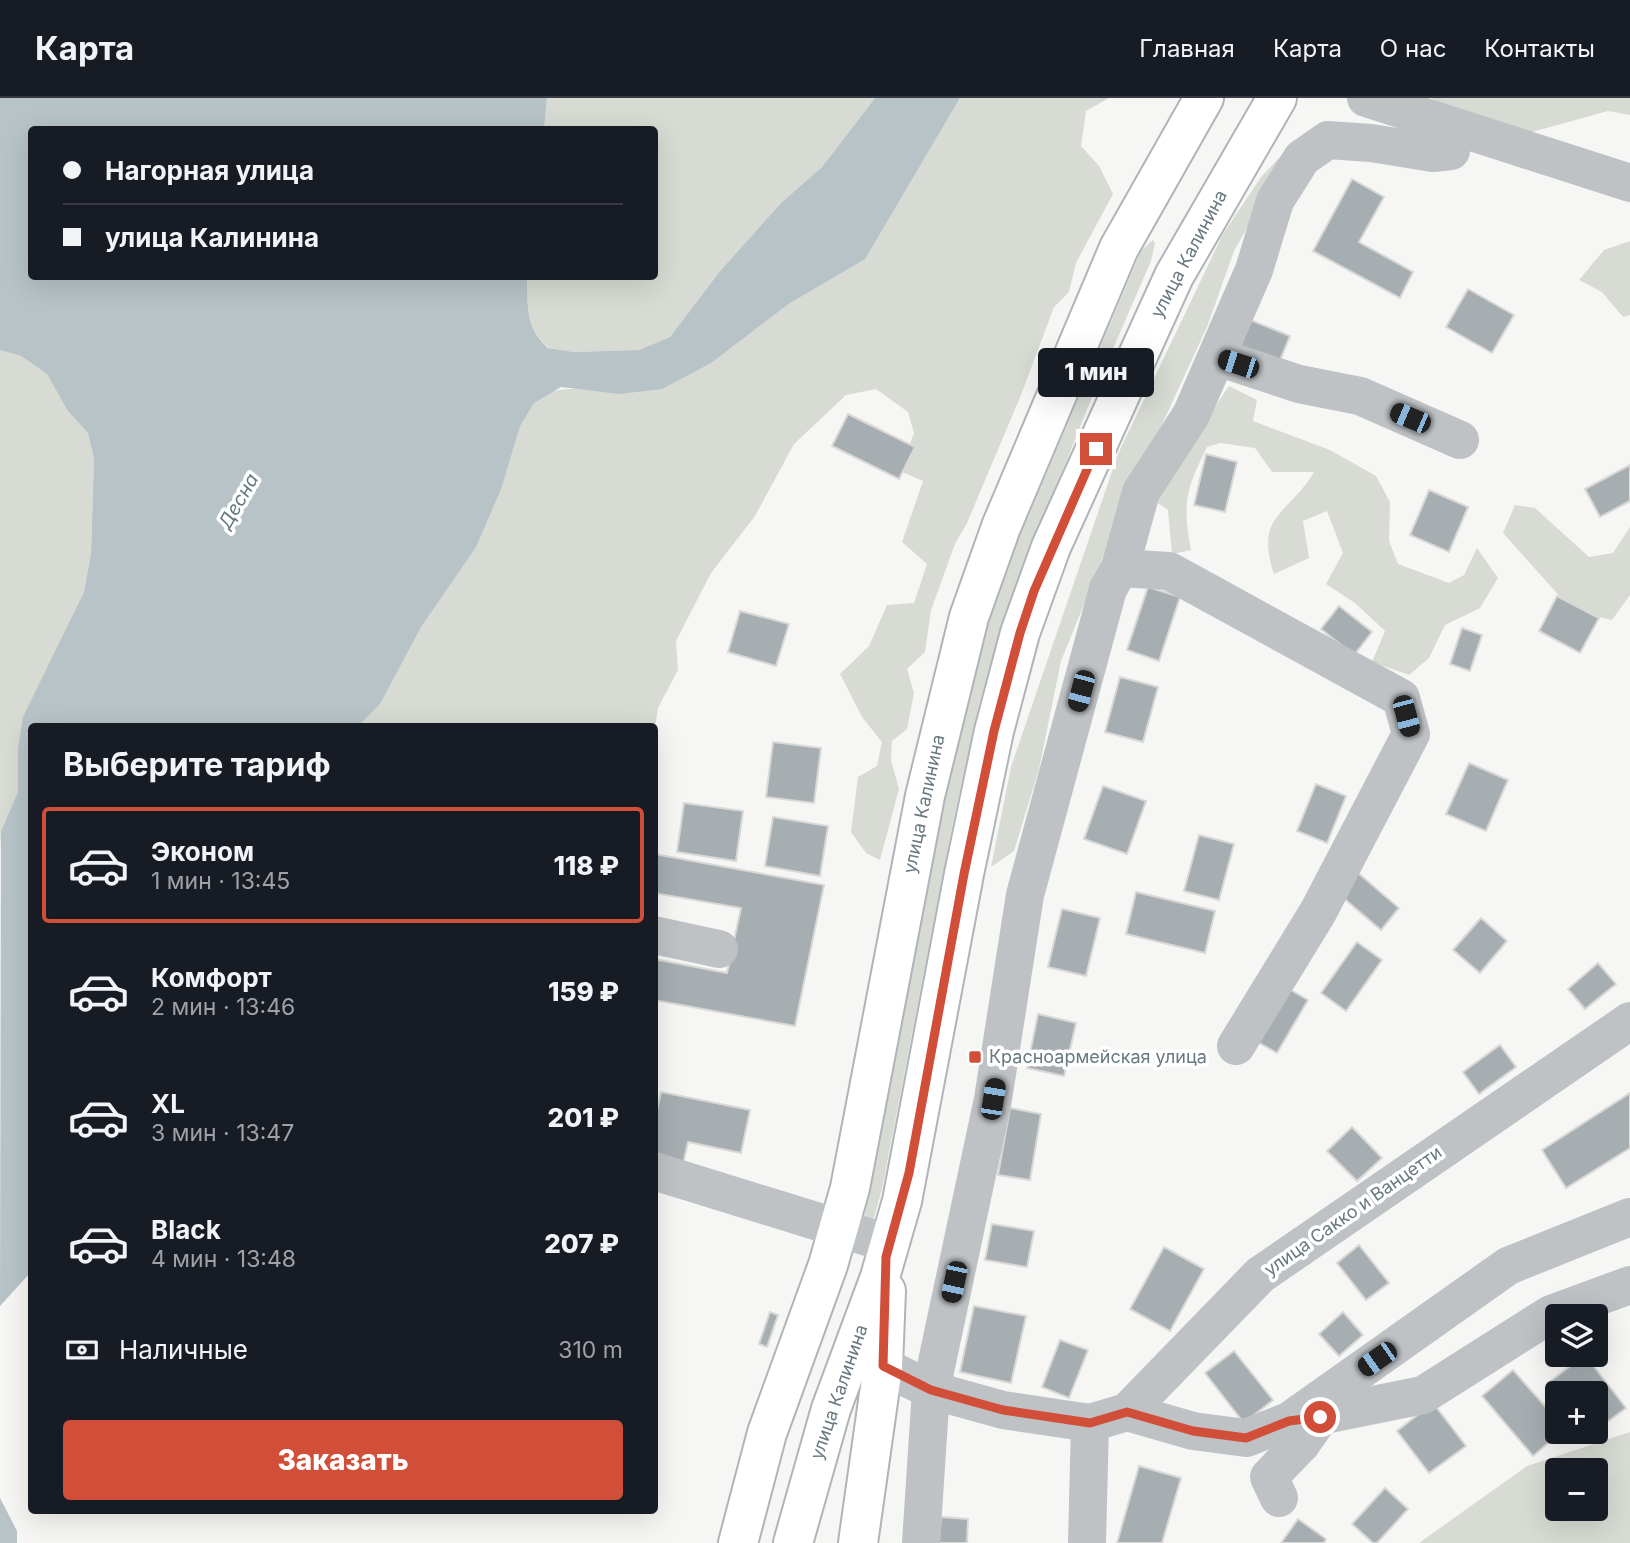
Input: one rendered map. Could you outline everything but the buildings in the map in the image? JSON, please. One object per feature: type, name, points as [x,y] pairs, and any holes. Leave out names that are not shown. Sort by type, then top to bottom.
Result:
[{"type":"main road","name":"улица Калинина","points":[[738,1543],[767,1433],[838,1230],[864,1128],[922,810],[969,617],[1001,527],[1119,248],[1204,98]]},
{"type":"main road","name":"улица Калинина","points":[[793,1543],[831,1409],[888,1250],[909,1173],[978,807],[1020,633],[1051,547],[1174,276],[1277,98]]},
{"type":"main road","points":[[858,1543],[883,1366],[888,1250]]},
{"type":"street","points":[[1366,98],[1630,183]]},
{"type":"street","points":[[921,1543],[931,1390],[993,1099],[1025,895],[1108,590],[1120,568],[1142,492],[1191,415],[1254,270],[1275,201],[1302,158],[1328,140],[1371,143],[1433,153],[1451,151],[1450,126]]},
{"type":"street","points":[[1217,358],[1299,384],[1360,396],[1460,440]]},
{"type":"street","points":[[1120,568],[1169,571],[1401,698],[1410,734],[1318,912],[1236,1046]]},
{"type":"street","points":[[658,936],[719,949]]},
{"type":"street","name":"улица Сакко и Ванцетти","points":[[1090,1423],[1127,1412],[1260,1275],[1630,1021]]},
{"type":"street","points":[[658,1172],[838,1230],[888,1250]]},
{"type":"street","points":[[1279,1498],[1269,1477],[1301,1444],[1304,1419],[1508,1266],[1630,1217]]},
{"type":"street","points":[[1127,1412],[1193,1431],[1246,1438],[1304,1419],[1423,1395],[1551,1314],[1630,1285]]},
{"type":"street","points":[[883,1366],[931,1390],[1003,1410],[1090,1423],[1087,1543]]},
{"type":"shaded area","points":[[547,98],[875,98],[822,167],[781,203],[720,271],[670,337],[639,350],[574,352],[549,348],[536,332],[529,316],[527,280],[658,280],[658,126],[544,126]]},
{"type":"shaded area","points":[[960,98],[1109,98],[1086,111],[1081,146],[1099,166],[1113,194],[1076,263],[1069,292],[1054,307],[1021,395],[967,523],[955,544],[931,610],[925,652],[907,669],[914,693],[907,729],[892,741],[891,760],[899,789],[880,860],[866,853],[851,832],[858,777],[877,766],[882,742],[862,717],[840,674],[869,646],[887,605],[914,603],[927,564],[902,542],[923,481],[900,471],[914,433],[908,412],[876,389],[846,395],[794,444],[755,516],[711,573],[676,641],[678,670],[658,708],[656,723],[361,723],[385,691],[421,627],[475,543],[495,501],[520,425],[534,403],[553,391],[589,390],[787,305],[864,259]]},
{"type":"shaded area","points":[[1431,98],[1630,98],[1630,115],[1608,111],[1503,140]]},
{"type":"shaded area","points":[[1298,138],[1234,251],[1207,327],[1121,513],[1061,661],[1039,769],[1014,851],[991,867],[1011,767],[1118,454],[1223,234],[1261,177]]},
{"type":"shaded area","points":[[1153,240],[1155,243],[1151,261],[1090,402],[1002,623],[978,708],[953,822],[882,1189],[873,1221],[863,1223],[948,773],[984,629],[1002,578],[1141,251]]},
{"type":"shaded area","points":[[1630,241],[1630,315],[1623,317],[1602,292],[1579,280],[1604,250]]},
{"type":"shaded area","points":[[0,350],[21,356],[47,374],[67,410],[88,433],[94,459],[91,553],[84,592],[49,667],[18,748],[18,792],[1,831],[0,852]]},
{"type":"shaded area","points":[[1229,386],[1257,400],[1253,421],[1330,450],[1376,476],[1390,502],[1389,541],[1398,564],[1449,583],[1464,575],[1477,548],[1498,578],[1480,608],[1445,625],[1429,658],[1409,675],[1372,662],[1385,631],[1355,603],[1326,584],[1343,553],[1327,511],[1303,521],[1309,558],[1274,574],[1268,539],[1271,527],[1314,472],[1272,472],[1255,448],[1220,443],[1207,447],[1194,474],[1188,497],[1187,520],[1191,550],[1172,554],[1168,510],[1152,499]]},
{"type":"shaded area","points":[[1515,505],[1535,508],[1589,557],[1613,553],[1630,527],[1630,595],[1612,620],[1573,611],[1503,533]]},
{"type":"shaded area","points":[[1630,1432],[1630,1543],[1419,1543],[1527,1466],[1545,1460],[1545,1521],[1608,1521],[1608,1458],[1551,1458],[1594,1444],[1608,1444],[1608,1439]]},
{"type":"water","name":"Десна","points":[[0,98],[547,98],[544,126],[28,126],[28,280],[527,280],[529,316],[535,332],[548,348],[574,352],[639,350],[670,337],[720,271],[781,203],[822,167],[875,98],[960,98],[865,259],[787,305],[711,363],[662,389],[619,394],[561,387],[534,403],[520,426],[501,489],[476,547],[421,627],[380,704],[361,723],[28,723],[28,1275],[0,1306],[1,831],[18,792],[18,748],[23,717],[84,592],[91,553],[94,459],[88,433],[67,410],[47,374],[21,356],[0,350]]},
{"type":"water","points":[[0,1498],[17,1531],[17,1543],[0,1543]]},
{"type":"place","name":"Красноармейская улица","points":[[975,1057]]},
{"type":"route","points":[[1096,449],[1034,591],[994,731],[964,874],[909,1173],[886,1257],[883,1366],[931,1390],[1003,1410],[1090,1423],[1127,1412],[1193,1431],[1246,1438],[1289,1421],[1320,1417]]}]
